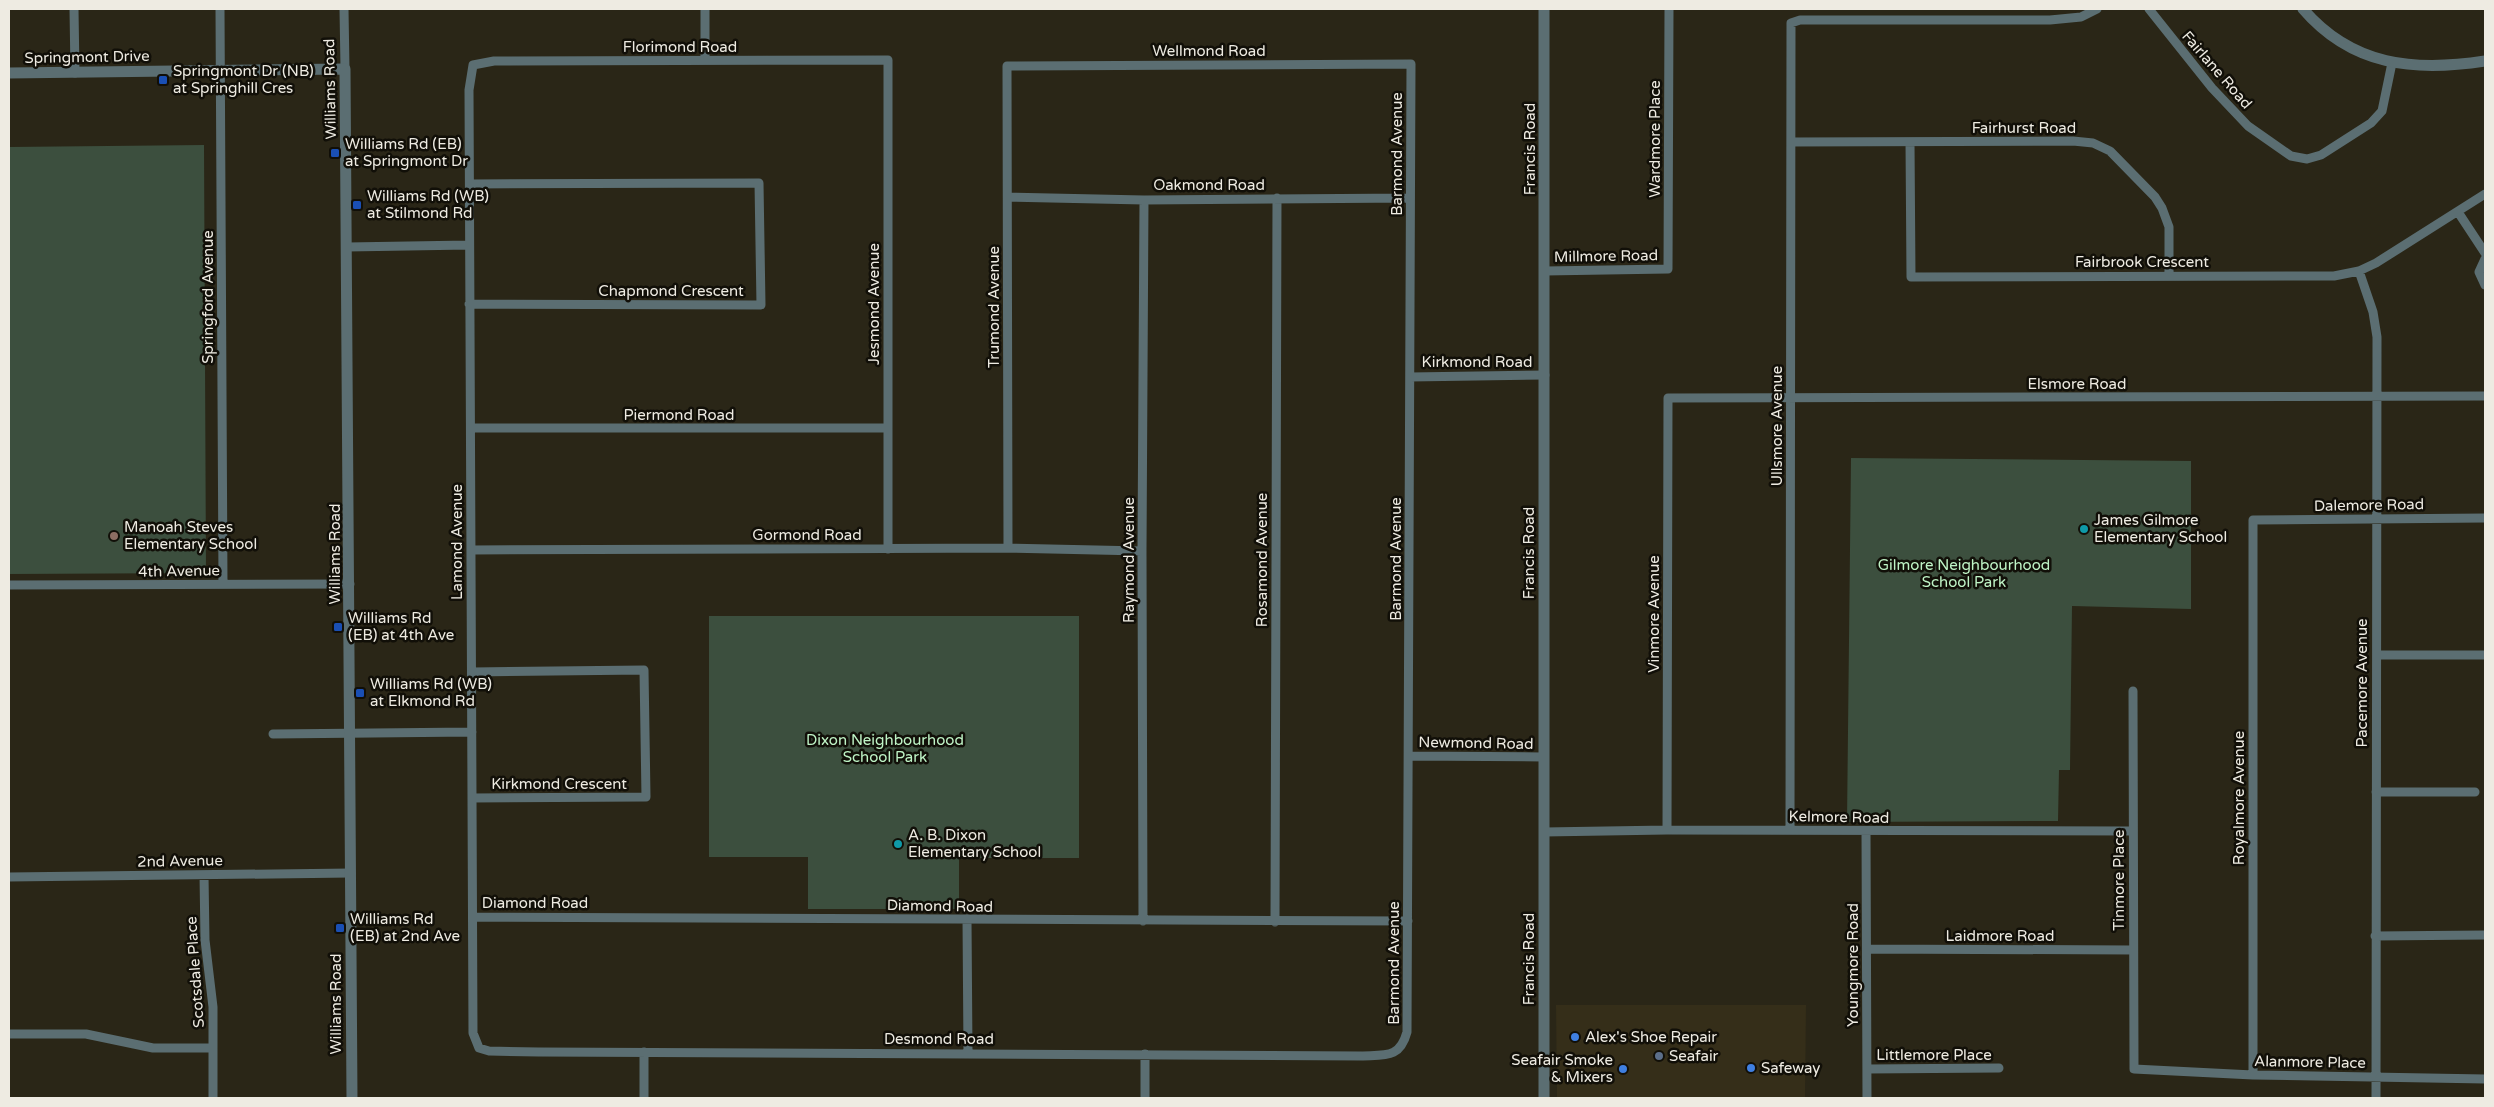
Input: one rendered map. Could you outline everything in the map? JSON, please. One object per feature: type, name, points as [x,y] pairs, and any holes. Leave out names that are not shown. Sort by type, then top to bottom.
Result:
[{"type":"street","points":[[74,9],[75,72]]},
{"type":"street","name":"Springford Avenue","points":[[220,9],[223,584]]},
{"type":"street","name":"Williams Road","points":[[344,9],[350,584],[352,1098]]},
{"type":"street","points":[[705,9],[705,60]]},
{"type":"street","name":"Francis Road","points":[[1544,9],[1544,1098]]},
{"type":"street","name":"Wardmore Place","points":[[1668,269],[1669,9]]},
{"type":"street","name":"Ullsmore Avenue","points":[[1790,830],[1791,23],[1800,20],[2057,20],[2081,17],[2097,9]]},
{"type":"street","name":"Fairlane Road","points":[[2148,9],[2228,106],[2278,149],[2300,158],[2312,158],[2321,155],[2377,118],[2386,102],[2392,63]]},
{"type":"street","points":[[2303,9],[2317,24],[2341,44],[2370,57],[2392,63],[2447,65],[2485,61]]},
{"type":"street","name":"Florimond Road","points":[[473,65],[494,61],[888,60]]},
{"type":"street","name":"Jesmond Avenue","points":[[888,60],[888,549]]},
{"type":"street","name":"Wellmond Road","points":[[1007,66],[1411,64]]},
{"type":"street","name":"Barmond Avenue","points":[[1398,1051],[1404,1044],[1407,1032],[1411,64]]},
{"type":"street","name":"Lamond Avenue","points":[[473,65],[469,90],[473,1033],[479,1048]]},
{"type":"street","name":"Trumond Avenue","points":[[1007,66],[1008,548]]},
{"type":"street","name":"Springmont Drive","points":[[9,73],[345,69]]},
{"type":"street","name":"Fairhurst Road","points":[[1791,142],[2073,141],[2102,146],[2119,158],[2162,208],[2168,227],[2168,276]]},
{"type":"street","name":"Fairbrook Crescent","points":[[1910,142],[1911,276],[2334,276],[2359,271],[2485,194]]},
{"type":"street","name":"Chapmond Crescent","points":[[469,304],[761,305],[759,184],[470,184]]},
{"type":"street","name":"Oakmond Road","points":[[1008,197],[1144,200],[1410,198]]},
{"type":"street","name":"Rosamond Avenue","points":[[1275,922],[1277,198]]},
{"type":"street","name":"Raymond Avenue","points":[[1143,921],[1142,551],[1144,200]]},
{"type":"street","points":[[2458,212],[2485,253]]},
{"type":"street","points":[[347,247],[469,245]]},
{"type":"street","points":[[2485,260],[2479,272],[2485,285]]},
{"type":"street","name":"Millmore Road","points":[[1545,272],[1668,269]]},
{"type":"street","name":"Pacemore Avenue","points":[[2359,271],[2376,324],[2376,1098]]},
{"type":"street","name":"Kirkmond Road","points":[[1410,377],[1545,375]]},
{"type":"street","name":"Elsmore Road","points":[[1668,398],[2485,396]]},
{"type":"street","name":"Vinmore Avenue","points":[[1667,830],[1668,398]]},
{"type":"street","name":"Piermond Road","points":[[471,428],[888,428]]},
{"type":"street","name":"Dalemore Road","points":[[2253,520],[2485,518]]},
{"type":"street","name":"Royalmore Avenue","points":[[2253,520],[2253,1075]]},
{"type":"street","name":"Gormond Road","points":[[472,550],[1008,548],[1142,551]]},
{"type":"street","name":"4th Avenue","points":[[9,586],[350,584]]},
{"type":"street","points":[[2376,656],[2485,655]]},
{"type":"street","name":"Kirkmond Crescent","points":[[472,672],[644,670],[646,797],[472,798]]},
{"type":"street","name":"Tinmore Place","points":[[2133,691],[2134,1069]]},
{"type":"street","points":[[274,734],[472,732]]},
{"type":"street","name":"Newmond Road","points":[[1409,756],[1543,758]]},
{"type":"street","points":[[2376,792],[2475,792]]},
{"type":"street","name":"Kelmore Road","points":[[1544,832],[1667,830],[1866,832],[2133,831]]},
{"type":"street","name":"Youngmore Road","points":[[1866,832],[1867,1098]]},
{"type":"street","name":"2nd Avenue","points":[[9,877],[351,873]]},
{"type":"street","name":"Scotsdale Place","points":[[204,875],[204,932],[213,994],[214,1098]]},
{"type":"street","name":"Diamond Road","points":[[473,917],[1275,922],[1408,921]]},
{"type":"street","points":[[967,920],[968,1052]]},
{"type":"street","points":[[2375,936],[2485,935]]},
{"type":"street","name":"Laidmore Road","points":[[1867,949],[2133,950]]},
{"type":"street","points":[[9,1034],[86,1034],[154,1048],[213,1048]]},
{"type":"street","name":"Desmond Road","points":[[479,1048],[489,1051],[968,1052],[1363,1056],[1382,1055],[1398,1051]]},
{"type":"street","points":[[644,1052],[644,1098]]},
{"type":"street","points":[[1145,1054],[1145,1098]]},
{"type":"street","name":"Littlemore Place","points":[[1868,1068],[1999,1068]]},
{"type":"street","name":"Alanmore Place","points":[[2134,1069],[2253,1075],[2485,1079]]},
{"type":"shaded area","points":[[1556,1005],[1806,1005],[1805,1098],[1557,1098]]},
{"type":"green space","points":[[204,145],[206,573],[9,574],[9,147]]},
{"type":"green space","name":"Gilmore Neighbourhood School Park","points":[[1851,458],[2191,461],[2191,609],[2072,606],[2070,770],[2059,770],[2058,821],[1847,822]]},
{"type":"green space","name":"Dixon Neighbourhood School Park","points":[[709,616],[1079,616],[1079,858],[959,858],[959,909],[808,909],[808,857],[709,857]]},
{"type":"place","name":"Springmont Dr (NB) at Springhill Cres","points":[[163,80]]},
{"type":"place","name":"Williams Rd (EB) at Springmont Dr","points":[[335,153]]},
{"type":"place","name":"Williams Rd (WB) at Stilmond Rd","points":[[357,205]]},
{"type":"place","name":"James Gilmore Elementary School","points":[[2084,529]]},
{"type":"place","name":"Manoah Steves Elementary School","points":[[114,536]]},
{"type":"place","name":"Williams Rd (EB) at 4th Ave","points":[[338,627]]},
{"type":"place","name":"Williams Rd (WB) at Elkmond Rd","points":[[360,693]]},
{"type":"place","name":"A. B. Dixon Elementary School","points":[[898,844]]},
{"type":"place","name":"Williams Rd (EB) at 2nd Ave","points":[[340,928]]},
{"type":"place","name":"Alex's Shoe Repair","points":[[1575,1037]]},
{"type":"place","name":"Seafair","points":[[1659,1056]]},
{"type":"place","name":"Safeway","points":[[1751,1068]]},
{"type":"place","name":"Seafair Smoke & Mixers","points":[[1623,1069]]}]
